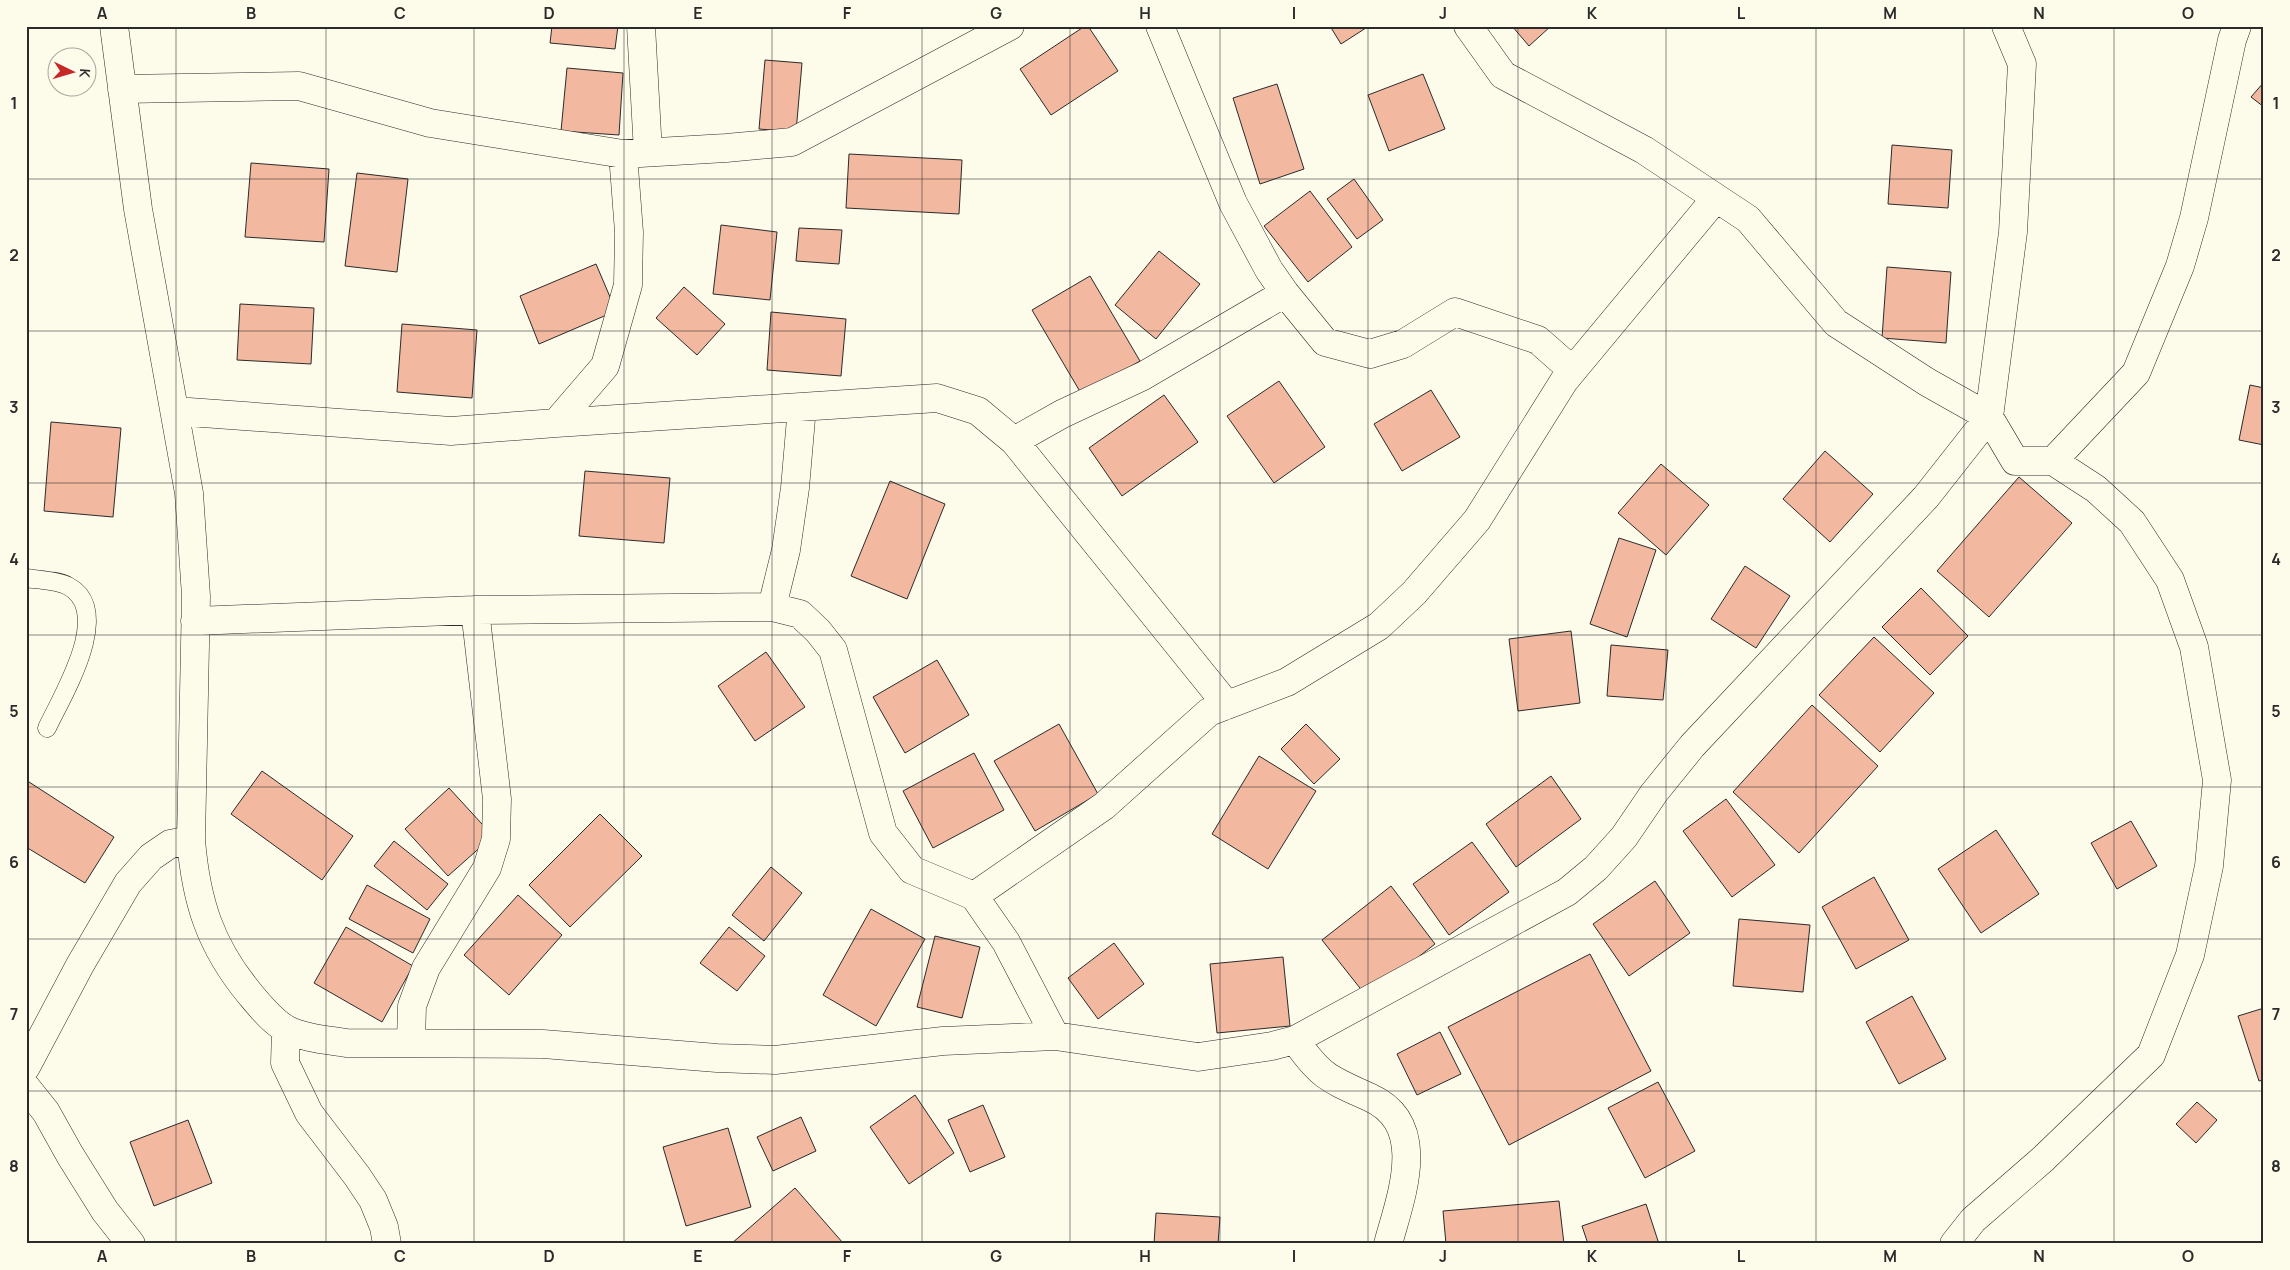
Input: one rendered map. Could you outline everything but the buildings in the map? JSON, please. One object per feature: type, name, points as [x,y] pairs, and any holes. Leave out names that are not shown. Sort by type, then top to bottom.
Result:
[{"type":"street","points":[[114,26],[138,209],[190,493],[196,596],[191,840],[194,876],[203,914],[214,942],[238,981],[260,1006],[286,1029],[316,1038],[346,1043],[543,1044],[716,1058],[775,1060],[943,1041],[1055,1036],[1198,1057],[1272,1046],[1295,1040],[1567,892],[1596,868],[1624,837],[1654,793],[1692,746],[1926,497],[1989,417],[2013,232],[2022,64],[2006,26]]},
{"type":"street","points":[[556,423],[605,366],[628,285],[629,232],[636,153],[641,26]]},
{"type":"street","points":[[122,88],[299,86],[430,123],[636,153],[726,148],[792,142],[1010,26]]},
{"type":"street","points":[[1160,26],[1233,204],[1269,270],[1325,342],[1370,354],[1403,344],[1455,312],[1538,340],[1572,370]]},
{"type":"street","points":[[1468,26],[1503,75],[1644,150],[1748,219],[1836,323],[1927,382],[1989,417],[2015,461],[2052,461],[2096,489],[2132,522],[2170,580],[2194,647],[2217,780],[2209,866],[2190,955],[2151,1055],[2043,1159],[1973,1220],[1954,1244]]},
{"type":"street","points":[[2052,461],[2136,373],[2180,266],[2194,218],[2232,40],[2237,26]]},
{"type":"street","points":[[974,896],[1104,806],[1209,712],[1287,682],[1379,626],[1414,593],[1477,520],[1572,370],[1716,198]]},
{"type":"street","points":[[1014,441],[1062,414],[1143,376],[1285,293]]},
{"type":"street","points":[[175,411],[451,431],[937,398],[978,411],[1014,441],[1227,705]]},
{"type":"street","points":[[772,607],[786,550],[795,488],[802,406]]},
{"type":"street","points":[[195,621],[475,610],[772,607],[800,614],[818,631],[833,650],[883,833],[912,870],[974,896],[1006,942],[1055,1036]]},
{"type":"street","points":[[411,1042],[412,1006],[426,968],[487,868],[496,839],[497,799],[475,610]]},
{"type":"street","points":[[26,1067],[80,965],[128,883],[151,857],[170,844],[191,840]]},
{"type":"street","points":[[286,1029],[285,1062],[309,1113],[373,1200],[384,1227],[387,1244]]},
{"type":"street","points":[[1295,1040],[1310,1062],[1322,1074],[1342,1086],[1371,1097],[1388,1109],[1400,1125],[1406,1143],[1407,1164],[1403,1188],[1388,1244]]},
{"type":"street","points":[[26,1087],[46,1112],[105,1211],[131,1244]]},
{"type":"lane","points":[[26,578],[67,586],[83,602],[87,612],[88,625],[82,651],[46,728]]}]
